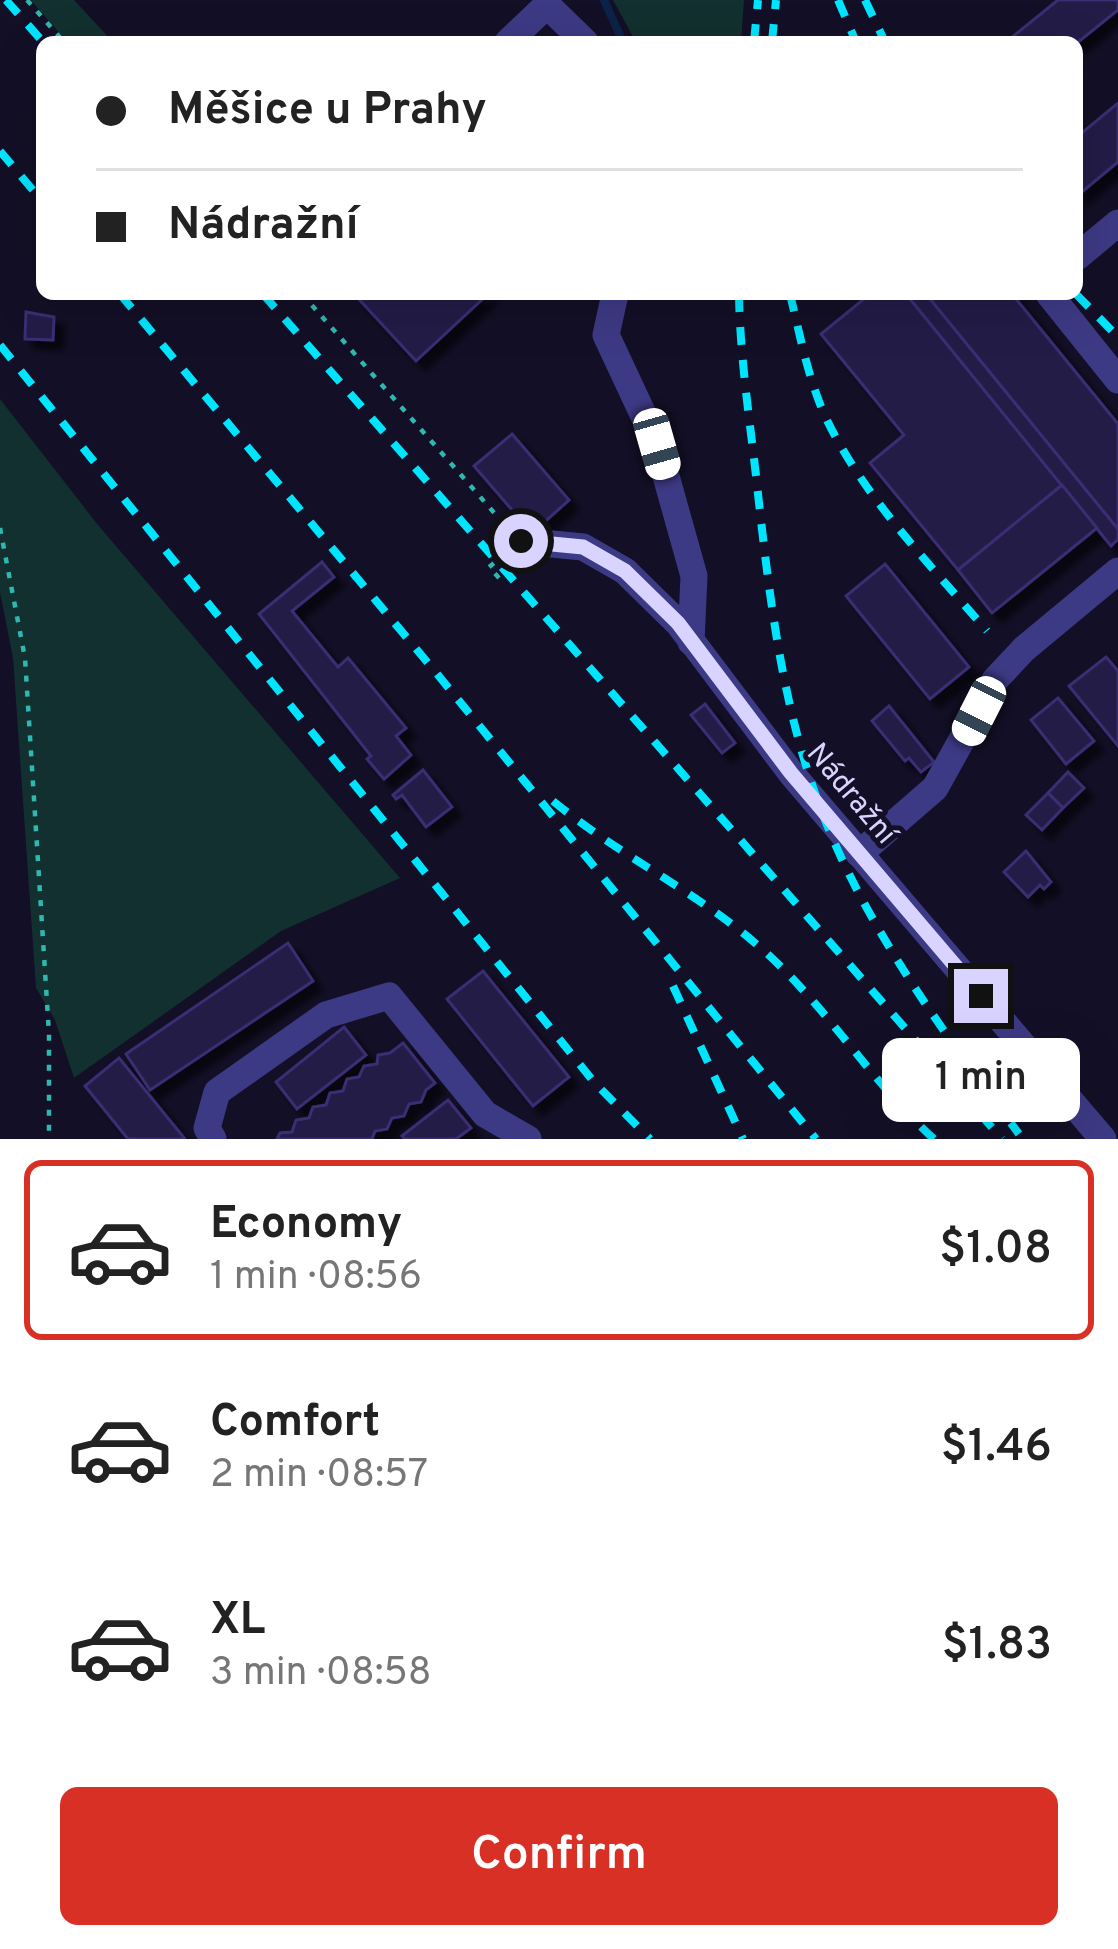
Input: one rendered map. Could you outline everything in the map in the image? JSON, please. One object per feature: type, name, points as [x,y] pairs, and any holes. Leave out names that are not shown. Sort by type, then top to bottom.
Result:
[{"type":"lane","points":[[514,36],[548,5],[579,36]]},
{"type":"lane","points":[[1083,252],[1118,224]]},
{"type":"lane","points":[[614,300],[606,335],[657,444],[694,576],[692,642]]},
{"type":"lane","points":[[1054,300],[1118,380]]},
{"type":"lane","name":"Nádražní","points":[[521,541],[583,547],[625,571],[692,642],[791,773],[1103,1139]]},
{"type":"lane","points":[[860,854],[935,788],[995,680],[1024,649],[1118,572]]},
{"type":"lane","points":[[213,1139],[207,1128],[217,1092],[326,1015],[389,996],[485,1114],[528,1139]]},
{"type":"path","points":[[27,0],[59,36]]},
{"type":"path","points":[[307,300],[521,541]]},
{"type":"path","points":[[0,528],[25,658],[49,1034],[49,1139]]},
{"type":"green space","points":[[31,0],[74,0],[107,36],[62,36]]},
{"type":"green space","points":[[613,0],[744,0],[741,36],[633,36]]},
{"type":"green space","points":[[0,399],[98,525],[400,878],[281,931],[74,1078],[55,1020],[36,988],[13,658],[0,592]]},
{"type":"building","points":[[1058,0],[1118,0],[1118,10],[1083,38],[1013,36]]},
{"type":"building","points":[[1118,103],[1118,162],[1083,191],[1083,132]]},
{"type":"building","points":[[360,300],[482,300],[416,361]]},
{"type":"building","points":[[863,300],[911,300],[1062,485],[958,570],[870,463],[904,435],[821,334]]},
{"type":"building","points":[[911,300],[931,300],[1118,529],[1118,539],[1111,546]]},
{"type":"building","points":[[931,300],[1017,300],[1118,424],[1118,529]]},
{"type":"building","points":[[26,312],[54,317],[53,340],[25,339]]},
{"type":"building","points":[[512,434],[569,500],[532,533],[474,466]]},
{"type":"building","points":[[1062,485],[1097,528],[992,613],[958,570]]},
{"type":"building","points":[[322,562],[334,577],[292,611],[338,667],[348,658],[406,728],[396,736],[411,755],[384,779],[259,614]]},
{"type":"building","points":[[885,564],[969,667],[930,699],[846,596]]},
{"type":"building","points":[[1106,657],[1118,671],[1118,746],[1069,686]]},
{"type":"building","points":[[1058,698],[1094,741],[1066,764],[1031,720]]},
{"type":"building","points":[[705,704],[735,743],[722,753],[691,715]]},
{"type":"building","points":[[889,706],[934,762],[921,772],[909,758],[905,761],[872,721]]},
{"type":"building","points":[[423,770],[452,807],[426,827],[402,795],[396,799],[393,795]]},
{"type":"building","points":[[1068,772],[1084,788],[1063,808],[1048,793]]},
{"type":"building","points":[[1048,793],[1063,808],[1042,830],[1026,815]]},
{"type":"building","points":[[1026,851],[1051,882],[1028,897],[1004,872]]},
{"type":"building","points":[[288,943],[313,981],[150,1090],[126,1054]]},
{"type":"building","points":[[483,971],[569,1077],[533,1106],[447,999]]},
{"type":"building","points":[[344,1027],[366,1055],[297,1109],[276,1082]]},
{"type":"building","points":[[403,1043],[435,1083],[421,1102],[409,1104],[404,1116],[392,1118],[387,1129],[375,1131],[372,1139],[277,1139],[280,1133],[292,1132],[296,1120],[309,1118],[313,1107],[326,1105],[330,1093],[343,1091],[347,1079],[359,1077],[364,1066],[377,1064],[378,1055]]},
{"type":"building","points":[[119,1058],[185,1139],[128,1139],[85,1086]]},
{"type":"building","points":[[448,1100],[471,1128],[456,1139],[402,1136]]},
{"type":"waterway","points":[[604,0],[620,36]]},
{"type":"railway","points":[[6,0],[38,36]]},
{"type":"railway","points":[[755,36],[758,0]]},
{"type":"railway","points":[[773,36],[776,0]]},
{"type":"railway","points":[[838,0],[853,36]]},
{"type":"railway","points":[[865,0],[882,36]]},
{"type":"railway","points":[[0,151],[36,194]]},
{"type":"railway","points":[[125,300],[816,1139]]},
{"type":"railway","points":[[268,300],[1002,1139]]},
{"type":"railway","points":[[739,300],[773,613],[807,769],[838,851],[883,936],[1019,1134]]},
{"type":"railway","points":[[791,300],[814,388],[841,447],[899,529],[987,631]]},
{"type":"railway","points":[[1082,300],[1118,337]]},
{"type":"railway","points":[[0,345],[594,1082],[650,1139]]},
{"type":"railway","points":[[553,801],[706,905],[780,965],[934,1139]]},
{"type":"railway","points":[[673,986],[743,1139]]},
{"type":"route","points":[[521,541],[583,547],[625,571],[678,623],[791,773],[981,996]]}]
